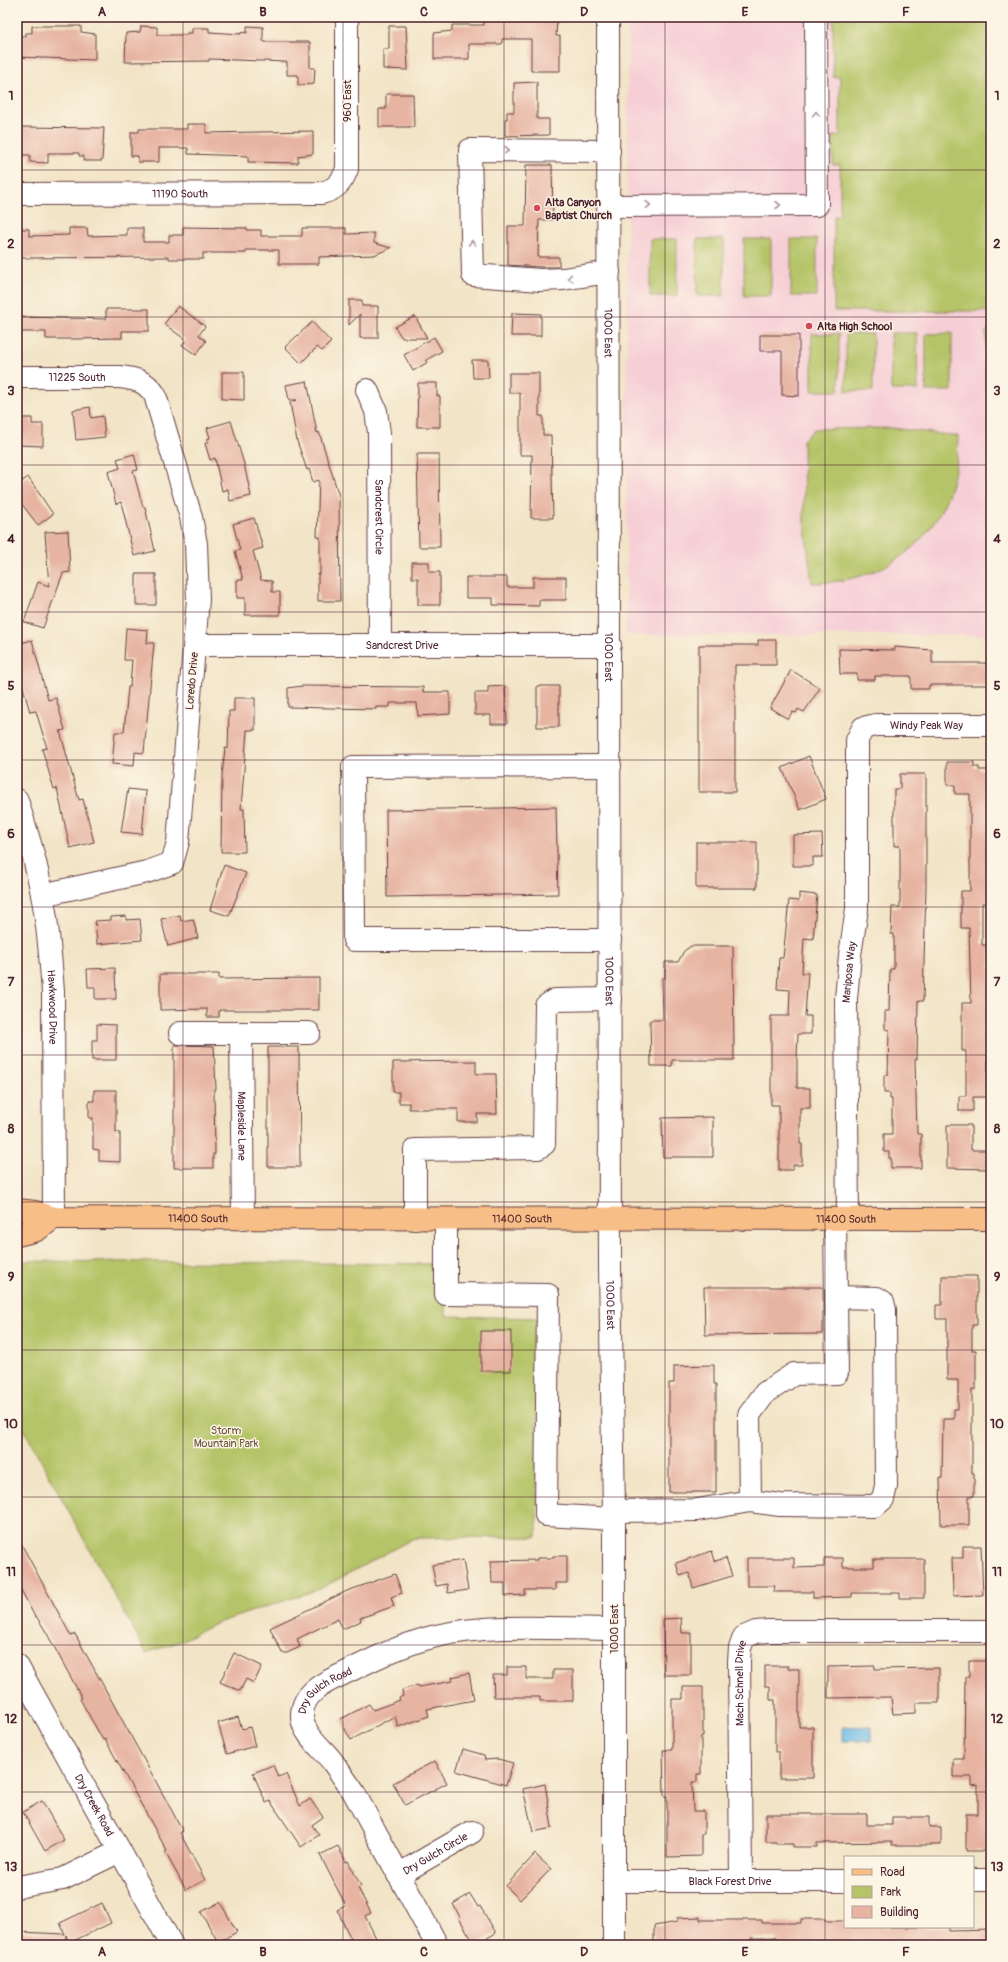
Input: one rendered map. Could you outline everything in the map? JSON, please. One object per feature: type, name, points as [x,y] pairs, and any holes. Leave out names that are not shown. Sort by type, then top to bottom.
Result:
[{"type":"main road","name":"11400 South","points":[[17,1210],[35,1212],[54,1218],[991,1219]]},
{"type":"main road","points":[[17,1235],[37,1230],[54,1218]]},
{"type":"street","name":"960 East","points":[[340,184],[347,169],[347,17]]},
{"type":"street","name":"1000 East","points":[[608,17],[610,999],[614,1515],[614,1945]]},
{"type":"street","points":[[609,206],[817,205],[816,17]]},
{"type":"street","points":[[608,151],[470,150],[473,275],[540,280],[563,279],[609,272]]},
{"type":"street","name":"11190 South","points":[[17,194],[321,193],[328,192],[340,184]]},
{"type":"street","name":"11225 South","points":[[17,377],[136,379]]},
{"type":"street","name":"Loredo Drive","points":[[42,895],[147,872],[172,863],[178,842],[195,645],[198,571],[191,517],[155,395],[150,388],[136,379]]},
{"type":"street","name":"Sandcrest Circle","points":[[367,390],[376,411],[379,433],[380,645]]},
{"type":"street","name":"Sandcrest Drive","points":[[195,645],[610,645]]},
{"type":"street","name":"Windy Peak Way","points":[[863,728],[890,724],[991,725]]},
{"type":"street","name":"Mariposa Way","points":[[750,1501],[749,1415],[765,1393],[794,1374],[837,1373],[836,1297],[841,1219],[846,999],[850,955],[857,909],[857,740],[863,728]]},
{"type":"street","points":[[610,766],[353,767],[354,940],[610,940]]},
{"type":"street","name":"Hawkwood Drive","points":[[17,800],[36,864],[47,924],[53,992],[54,1218]]},
{"type":"street","points":[[415,1219],[415,1150],[538,1148],[544,1144],[546,1006],[555,1000],[610,999]]},
{"type":"street","points":[[180,1033],[309,1033]]},
{"type":"street","name":"Mapleside Lane","points":[[242,1033],[243,1219]]},
{"type":"street","points":[[446,1219],[446,1294],[548,1294],[546,1515],[614,1515],[697,1510],[750,1501],[780,1505],[875,1506],[883,1499],[886,1486],[885,1310],[883,1302],[878,1298],[836,1297]]},
{"type":"street","name":"Dry Gulch Road","points":[[437,1945],[353,1791],[306,1728],[302,1717],[304,1705],[314,1689],[392,1651],[435,1636],[480,1630],[614,1629]]},
{"type":"street","name":"Mach Schnell Drive","points":[[741,1882],[739,1661],[740,1648],[744,1637],[756,1632],[768,1631],[991,1631]]},
{"type":"street","name":"Dry Creek Road","points":[[18,1669],[172,1945]]},
{"type":"street","name":"Dry Gulch Circle","points":[[398,1875],[472,1832]]},
{"type":"street","points":[[17,1887],[32,1886],[63,1879],[120,1851]]},
{"type":"street","points":[[974,1880],[991,1880]]},
{"type":"street","name":"Black Forest Drive","points":[[614,1881],[844,1881]]},
{"type":"shaded area","name":"Alta High School","points":[[628,17],[991,17],[991,635],[626,635]]},
{"type":"green space","points":[[833,17],[991,17],[991,315],[985,311],[834,311],[834,216],[840,216],[840,165],[833,165],[833,136],[840,136],[840,77],[833,77]]},
{"type":"green space","points":[[650,239],[677,239],[677,296],[650,296]]},
{"type":"green space","points":[[697,239],[724,239],[724,296],[697,296]]},
{"type":"green space","points":[[744,239],[771,239],[771,296],[744,296]]},
{"type":"green space","points":[[791,239],[817,239],[817,296],[791,296]]},
{"type":"green space","points":[[991,326],[991,388],[986,389],[986,332]]},
{"type":"green space","points":[[891,333],[917,333],[918,390],[891,390]]},
{"type":"green space","points":[[952,333],[952,391],[926,391],[926,334]]},
{"type":"green space","points":[[812,334],[839,334],[839,391],[812,391]]},
{"type":"green space","points":[[846,334],[873,334],[873,391],[846,391]]},
{"type":"green space","points":[[892,428],[958,436],[956,467],[948,496],[935,521],[918,542],[897,559],[872,572],[843,580],[812,583],[804,521],[803,440],[814,429]]},
{"type":"green space","name":"Storm Mountain Park","points":[[17,1261],[446,1264],[446,1316],[537,1318],[537,1537],[414,1538],[320,1589],[217,1623],[181,1641],[146,1653],[17,1417]]},
{"type":"water","points":[[872,1726],[872,1741],[843,1741],[843,1727]]},
{"type":"building","points":[[484,20],[557,20],[556,36],[560,36],[560,71],[531,71],[531,39],[502,39],[502,44],[469,44],[469,59],[434,59],[434,33],[452,31],[452,25],[484,25]]},
{"type":"building","points":[[32,26],[81,26],[81,32],[95,34],[95,60],[18,57],[18,36],[26,36],[26,33],[32,33]]},
{"type":"building","points":[[141,26],[157,27],[157,35],[187,35],[187,33],[192,33],[192,28],[209,28],[209,32],[241,34],[241,32],[247,33],[247,26],[263,27],[263,41],[265,42],[310,42],[310,68],[315,68],[314,84],[298,85],[298,75],[287,75],[287,62],[209,59],[209,61],[125,62],[126,33],[140,32]]},
{"type":"building","points":[[389,26],[406,26],[408,70],[383,69],[383,49],[389,49]]},
{"type":"building","points":[[537,82],[537,119],[549,119],[549,135],[505,136],[505,119],[507,119],[507,112],[514,112],[514,83]]},
{"type":"building","points":[[386,94],[413,94],[414,127],[379,127],[379,109],[386,109]]},
{"type":"building","points":[[187,124],[206,124],[206,133],[313,131],[313,154],[298,156],[298,163],[248,162],[248,156],[188,154],[188,148],[159,148],[159,162],[138,162],[138,156],[131,156],[131,132],[139,132],[139,129],[187,129]]},
{"type":"building","points":[[17,127],[104,128],[102,161],[84,161],[84,156],[79,156],[79,153],[48,153],[48,163],[30,162],[30,155],[17,155]]},
{"type":"building","points":[[526,165],[552,165],[553,220],[539,220],[538,257],[559,257],[559,267],[508,265],[508,226],[525,226]]},
{"type":"building","points":[[183,227],[247,228],[247,230],[261,230],[261,236],[302,236],[302,228],[346,228],[346,234],[374,233],[374,243],[391,248],[374,255],[319,257],[319,264],[279,264],[279,250],[246,250],[246,253],[203,253],[203,259],[169,259],[169,257],[17,258],[17,229],[29,229],[29,236],[69,235],[69,228],[87,228],[88,236],[127,235],[127,228],[143,228],[143,242],[169,242],[169,235],[183,235]]},
{"type":"building","points":[[349,300],[362,300],[362,306],[378,306],[378,338],[360,338],[360,314],[349,325]]},
{"type":"building","points":[[178,306],[205,326],[199,335],[206,341],[196,355],[182,345],[186,340],[164,324]]},
{"type":"building","points":[[106,309],[149,309],[149,331],[122,331],[122,338],[74,339],[46,339],[46,332],[17,332],[17,317],[106,319]]},
{"type":"building","points":[[512,313],[541,314],[541,336],[511,336]]},
{"type":"building","points":[[415,316],[427,338],[402,338],[395,327]]},
{"type":"building","points":[[312,322],[331,342],[322,351],[317,347],[301,363],[285,347]]},
{"type":"building","points":[[760,335],[799,335],[799,396],[782,395],[782,351],[760,351]]},
{"type":"building","points":[[434,337],[442,351],[426,360],[428,362],[413,371],[404,355]]},
{"type":"building","points":[[472,360],[488,360],[489,378],[473,378]]},
{"type":"building","points":[[222,372],[244,372],[244,400],[222,399]]},
{"type":"building","points":[[509,373],[539,373],[539,416],[543,416],[543,435],[551,435],[553,518],[531,518],[532,455],[520,455],[520,393],[509,393]]},
{"type":"building","points":[[307,381],[317,433],[319,432],[339,496],[340,601],[318,601],[318,574],[320,574],[320,537],[317,537],[319,480],[313,482],[309,469],[307,470],[297,441],[290,402],[297,400],[289,400],[286,385]]},
{"type":"building","points":[[418,383],[437,383],[437,396],[440,396],[440,427],[417,427]]},
{"type":"building","points":[[90,407],[91,418],[103,416],[105,437],[76,440],[73,410]]},
{"type":"building","points":[[17,418],[32,418],[32,424],[43,424],[43,446],[17,445]]},
{"type":"building","points":[[231,421],[244,464],[251,496],[230,501],[228,489],[222,491],[215,458],[210,460],[205,443],[209,442],[207,439],[210,438],[207,428]]},
{"type":"building","points":[[134,454],[138,470],[133,471],[143,507],[145,507],[155,551],[134,556],[121,502],[116,504],[108,472],[120,468],[117,459]]},
{"type":"building","points":[[417,454],[439,454],[440,547],[419,547]]},
{"type":"building","points":[[28,477],[53,514],[38,525],[17,498],[17,485]]},
{"type":"building","points":[[254,518],[263,548],[253,551],[261,580],[272,581],[272,592],[280,592],[280,615],[245,615],[245,598],[237,598],[237,580],[243,580],[235,551],[240,550],[233,524]]},
{"type":"building","points":[[68,531],[70,572],[63,573],[43,628],[24,622],[38,582],[49,586],[45,532]]},
{"type":"building","points":[[412,562],[429,562],[429,572],[440,572],[440,605],[418,605],[418,578],[412,578]]},
{"type":"building","points":[[136,574],[156,574],[156,605],[136,605]]},
{"type":"building","points":[[466,577],[507,577],[507,587],[533,587],[533,577],[566,577],[566,600],[539,600],[539,606],[493,605],[493,598],[466,598]]},
{"type":"building","points":[[126,628],[148,630],[147,643],[154,643],[144,753],[135,752],[134,766],[112,764],[115,732],[124,732],[128,687],[130,687],[132,660],[124,660]]},
{"type":"building","points":[[32,640],[48,700],[56,698],[65,730],[60,731],[79,800],[83,799],[94,842],[70,848],[57,788],[54,789],[42,749],[47,748],[36,711],[30,712],[17,666],[17,644]]},
{"type":"building","points":[[758,640],[776,640],[776,665],[735,665],[735,792],[699,792],[699,645],[758,645]]},
{"type":"building","points":[[895,647],[932,650],[932,663],[990,663],[990,685],[929,685],[929,689],[911,689],[911,676],[875,676],[875,680],[857,680],[857,674],[840,674],[839,649],[895,650]]},
{"type":"building","points":[[791,670],[820,688],[804,712],[798,709],[796,713],[792,712],[788,719],[770,708]]},
{"type":"building","points":[[302,686],[423,687],[423,692],[450,692],[450,714],[418,716],[417,703],[390,703],[390,707],[376,707],[376,709],[288,707],[288,688]]},
{"type":"building","points":[[505,686],[507,724],[491,724],[491,715],[475,715],[475,693],[488,693],[488,687]]},
{"type":"building","points":[[537,686],[559,686],[559,727],[537,727]]},
{"type":"building","points":[[234,698],[255,698],[255,730],[247,730],[241,809],[244,809],[245,852],[221,852],[222,776],[225,748],[228,749],[229,711],[234,711]]},
{"type":"building","points":[[809,756],[826,799],[800,810],[782,768]]},
{"type":"building","points":[[947,762],[974,762],[974,767],[979,767],[979,770],[991,770],[989,903],[982,903],[982,945],[990,945],[991,1051],[988,1051],[988,1097],[973,1097],[973,1111],[959,1111],[959,1096],[966,1096],[966,1051],[962,1051],[962,1003],[971,1003],[969,928],[961,928],[961,891],[970,891],[970,794],[955,794],[955,785],[947,785]]},
{"type":"building","points":[[900,774],[926,774],[926,886],[923,1001],[918,1001],[917,1059],[915,1059],[917,1134],[921,1134],[921,1168],[891,1168],[891,1158],[889,1158],[889,1152],[884,1152],[884,1134],[892,1134],[892,1099],[890,1099],[890,1093],[884,1093],[884,1075],[888,1075],[889,1030],[885,1029],[885,1011],[889,1011],[890,969],[894,969],[894,934],[891,934],[892,907],[900,907],[900,846],[894,846],[894,789],[900,789]]},
{"type":"building","points":[[128,789],[146,791],[142,834],[121,832]]},
{"type":"building","points":[[556,807],[558,894],[387,897],[386,810]]},
{"type":"building","points":[[822,834],[823,857],[813,857],[813,866],[793,866],[793,835]]},
{"type":"building","points":[[696,842],[757,842],[757,888],[696,888]]},
{"type":"building","points":[[224,865],[246,873],[229,916],[210,910]]},
{"type":"building","points":[[799,893],[817,895],[813,939],[804,938],[802,973],[808,973],[805,1016],[811,1016],[811,1034],[798,1034],[797,1058],[797,1088],[810,1088],[810,1108],[800,1108],[800,1144],[802,1144],[802,1165],[793,1165],[793,1170],[779,1170],[779,1105],[771,1105],[771,1016],[789,1016],[790,990],[777,989],[779,958],[783,958],[789,900],[799,901]]},
{"type":"building","points":[[180,915],[181,921],[193,919],[198,938],[168,946],[161,919]]},
{"type":"building","points":[[126,916],[126,920],[140,919],[142,940],[97,944],[95,921],[111,920],[111,917]]},
{"type":"building","points":[[691,946],[733,946],[734,1060],[672,1060],[672,1066],[651,1066],[650,1020],[663,1020],[662,978],[665,978],[665,962],[678,962],[684,951]]},
{"type":"building","points":[[115,968],[116,999],[95,999],[95,987],[88,987],[87,969]]},
{"type":"building","points":[[160,974],[219,974],[219,979],[319,978],[319,1010],[219,1010],[219,1017],[207,1017],[207,1009],[160,1010]]},
{"type":"building","points":[[97,1024],[116,1025],[116,1060],[92,1060],[92,1040],[97,1040]]},
{"type":"building","points":[[174,1045],[214,1046],[216,1089],[214,1089],[215,1154],[213,1154],[213,1168],[174,1168]]},
{"type":"building","points":[[268,1047],[299,1047],[300,1167],[268,1167]]},
{"type":"building","points":[[476,1061],[476,1074],[496,1074],[497,1114],[477,1114],[477,1122],[458,1122],[458,1109],[409,1109],[409,1103],[399,1103],[399,1092],[393,1092],[393,1062]]},
{"type":"building","points":[[94,1090],[116,1090],[116,1132],[120,1132],[120,1162],[99,1161],[99,1150],[93,1149],[93,1118],[89,1118],[89,1101],[94,1101]]},
{"type":"building","points":[[713,1117],[713,1157],[663,1157],[662,1118]]},
{"type":"building","points":[[947,1125],[971,1125],[971,1150],[989,1150],[989,1169],[947,1168]]},
{"type":"building","points":[[942,1276],[977,1276],[977,1325],[972,1325],[972,1350],[976,1350],[976,1389],[972,1389],[972,1473],[974,1473],[974,1496],[969,1496],[969,1525],[941,1525],[940,1478],[942,1478],[943,1419],[954,1419],[954,1409],[958,1409],[958,1380],[947,1380],[947,1319],[936,1319],[936,1305],[942,1305]]},
{"type":"building","points":[[704,1287],[823,1287],[823,1334],[705,1335]]},
{"type":"building","points":[[481,1331],[511,1331],[511,1371],[481,1371]]},
{"type":"building","points":[[714,1365],[714,1384],[716,1384],[716,1492],[669,1492],[669,1383],[674,1383],[674,1366]]},
{"type":"building","points":[[17,1536],[71,1636],[75,1634],[183,1831],[180,1833],[205,1880],[186,1890],[165,1852],[167,1851],[105,1739],[103,1740],[80,1699],[82,1698],[45,1630],[36,1616],[35,1617],[17,1582]]},
{"type":"building","points":[[963,1546],[981,1546],[983,1595],[953,1596],[952,1558],[963,1558]]},
{"type":"building","points":[[712,1551],[715,1561],[726,1558],[732,1576],[693,1588],[689,1573],[680,1576],[676,1563]]},
{"type":"building","points":[[553,1556],[567,1556],[567,1583],[555,1583],[555,1590],[525,1590],[525,1595],[505,1596],[505,1583],[492,1583],[491,1561],[537,1560],[537,1558],[553,1558]]},
{"type":"building","points":[[747,1558],[794,1558],[794,1568],[824,1567],[824,1558],[843,1558],[843,1567],[874,1567],[874,1559],[924,1559],[924,1598],[900,1598],[900,1593],[852,1593],[852,1597],[813,1598],[813,1592],[774,1592],[775,1586],[747,1586]]},
{"type":"building","points":[[463,1560],[468,1590],[448,1593],[447,1584],[436,1586],[432,1565]]},
{"type":"building","points":[[395,1574],[402,1593],[391,1597],[394,1606],[360,1618],[361,1621],[343,1629],[338,1619],[297,1639],[300,1647],[287,1653],[282,1653],[270,1628],[347,1591]]},
{"type":"building","points":[[681,1618],[682,1633],[691,1633],[691,1675],[664,1675],[663,1619]]},
{"type":"building","points":[[234,1653],[262,1666],[254,1683],[246,1679],[240,1691],[220,1682]]},
{"type":"building","points":[[969,1661],[991,1661],[991,1851],[966,1851],[966,1814],[978,1814],[978,1785],[972,1786],[972,1777],[953,1777],[953,1759],[964,1759],[965,1677],[969,1677]]},
{"type":"building","points":[[765,1666],[788,1666],[788,1669],[799,1669],[799,1727],[813,1727],[813,1778],[779,1778],[779,1752],[775,1752],[775,1700],[770,1700],[770,1686],[765,1686]]},
{"type":"building","points":[[875,1666],[875,1669],[939,1668],[939,1703],[916,1703],[916,1713],[893,1714],[891,1697],[828,1698],[828,1667]]},
{"type":"building","points":[[507,1667],[526,1667],[526,1679],[553,1679],[553,1670],[573,1670],[573,1701],[540,1701],[540,1697],[494,1697],[493,1675],[507,1675]]},
{"type":"building","points":[[469,1673],[474,1700],[427,1709],[429,1716],[398,1727],[395,1716],[351,1740],[341,1719],[369,1704],[373,1710],[400,1700],[399,1698],[403,1696],[402,1690],[418,1685],[419,1687],[453,1681],[452,1677]]},
{"type":"building","points":[[683,1687],[703,1687],[701,1774],[697,1774],[697,1782],[692,1782],[693,1811],[704,1811],[704,1834],[701,1834],[701,1856],[667,1857],[667,1796],[664,1796],[663,1750],[672,1750],[672,1699],[683,1699]]},
{"type":"building","points":[[238,1717],[242,1729],[250,1727],[255,1746],[227,1754],[218,1723]]},
{"type":"building","points":[[463,1749],[484,1755],[485,1760],[498,1759],[513,1763],[506,1785],[456,1771]]},
{"type":"building","points":[[435,1761],[447,1783],[405,1805],[393,1783]]},
{"type":"building","points":[[273,1765],[278,1777],[286,1774],[300,1806],[310,1799],[323,1817],[312,1825],[319,1835],[301,1847],[270,1801],[266,1803],[253,1773]]},
{"type":"building","points":[[545,1784],[552,1828],[533,1832],[523,1789]]},
{"type":"building","points":[[42,1801],[64,1840],[45,1851],[23,1812]]},
{"type":"building","points":[[766,1814],[867,1814],[867,1825],[892,1825],[892,1817],[929,1817],[929,1827],[941,1827],[941,1845],[892,1845],[892,1842],[817,1843],[817,1847],[793,1847],[793,1844],[776,1844],[776,1842],[766,1842]]},
{"type":"building","points":[[338,1846],[361,1886],[358,1888],[371,1913],[365,1916],[377,1940],[366,1945],[354,1945],[337,1910],[346,1906],[320,1855]]},
{"type":"building","points":[[535,1854],[551,1869],[520,1900],[506,1886]]},
{"type":"building","points":[[470,1894],[478,1907],[480,1906],[496,1933],[475,1945],[459,1918],[460,1917],[453,1904]]},
{"type":"building","points":[[220,1902],[237,1932],[218,1942],[201,1912]]},
{"type":"building","points":[[102,1903],[111,1923],[69,1943],[66,1935],[65,1945],[17,1945],[17,1932],[65,1934],[60,1923]]},
{"type":"building","points":[[700,1917],[700,1920],[762,1920],[762,1923],[801,1923],[801,1919],[825,1919],[825,1921],[844,1921],[844,1928],[949,1928],[949,1931],[991,1930],[991,1945],[776,1945],[776,1938],[751,1938],[751,1945],[654,1945],[654,1926],[677,1922],[677,1918]]},
{"type":"place","name":"Alta Canyon Baptist Church","points":[[537,208]]},
{"type":"place","name":"Alta High School","points":[[809,326]]}]
